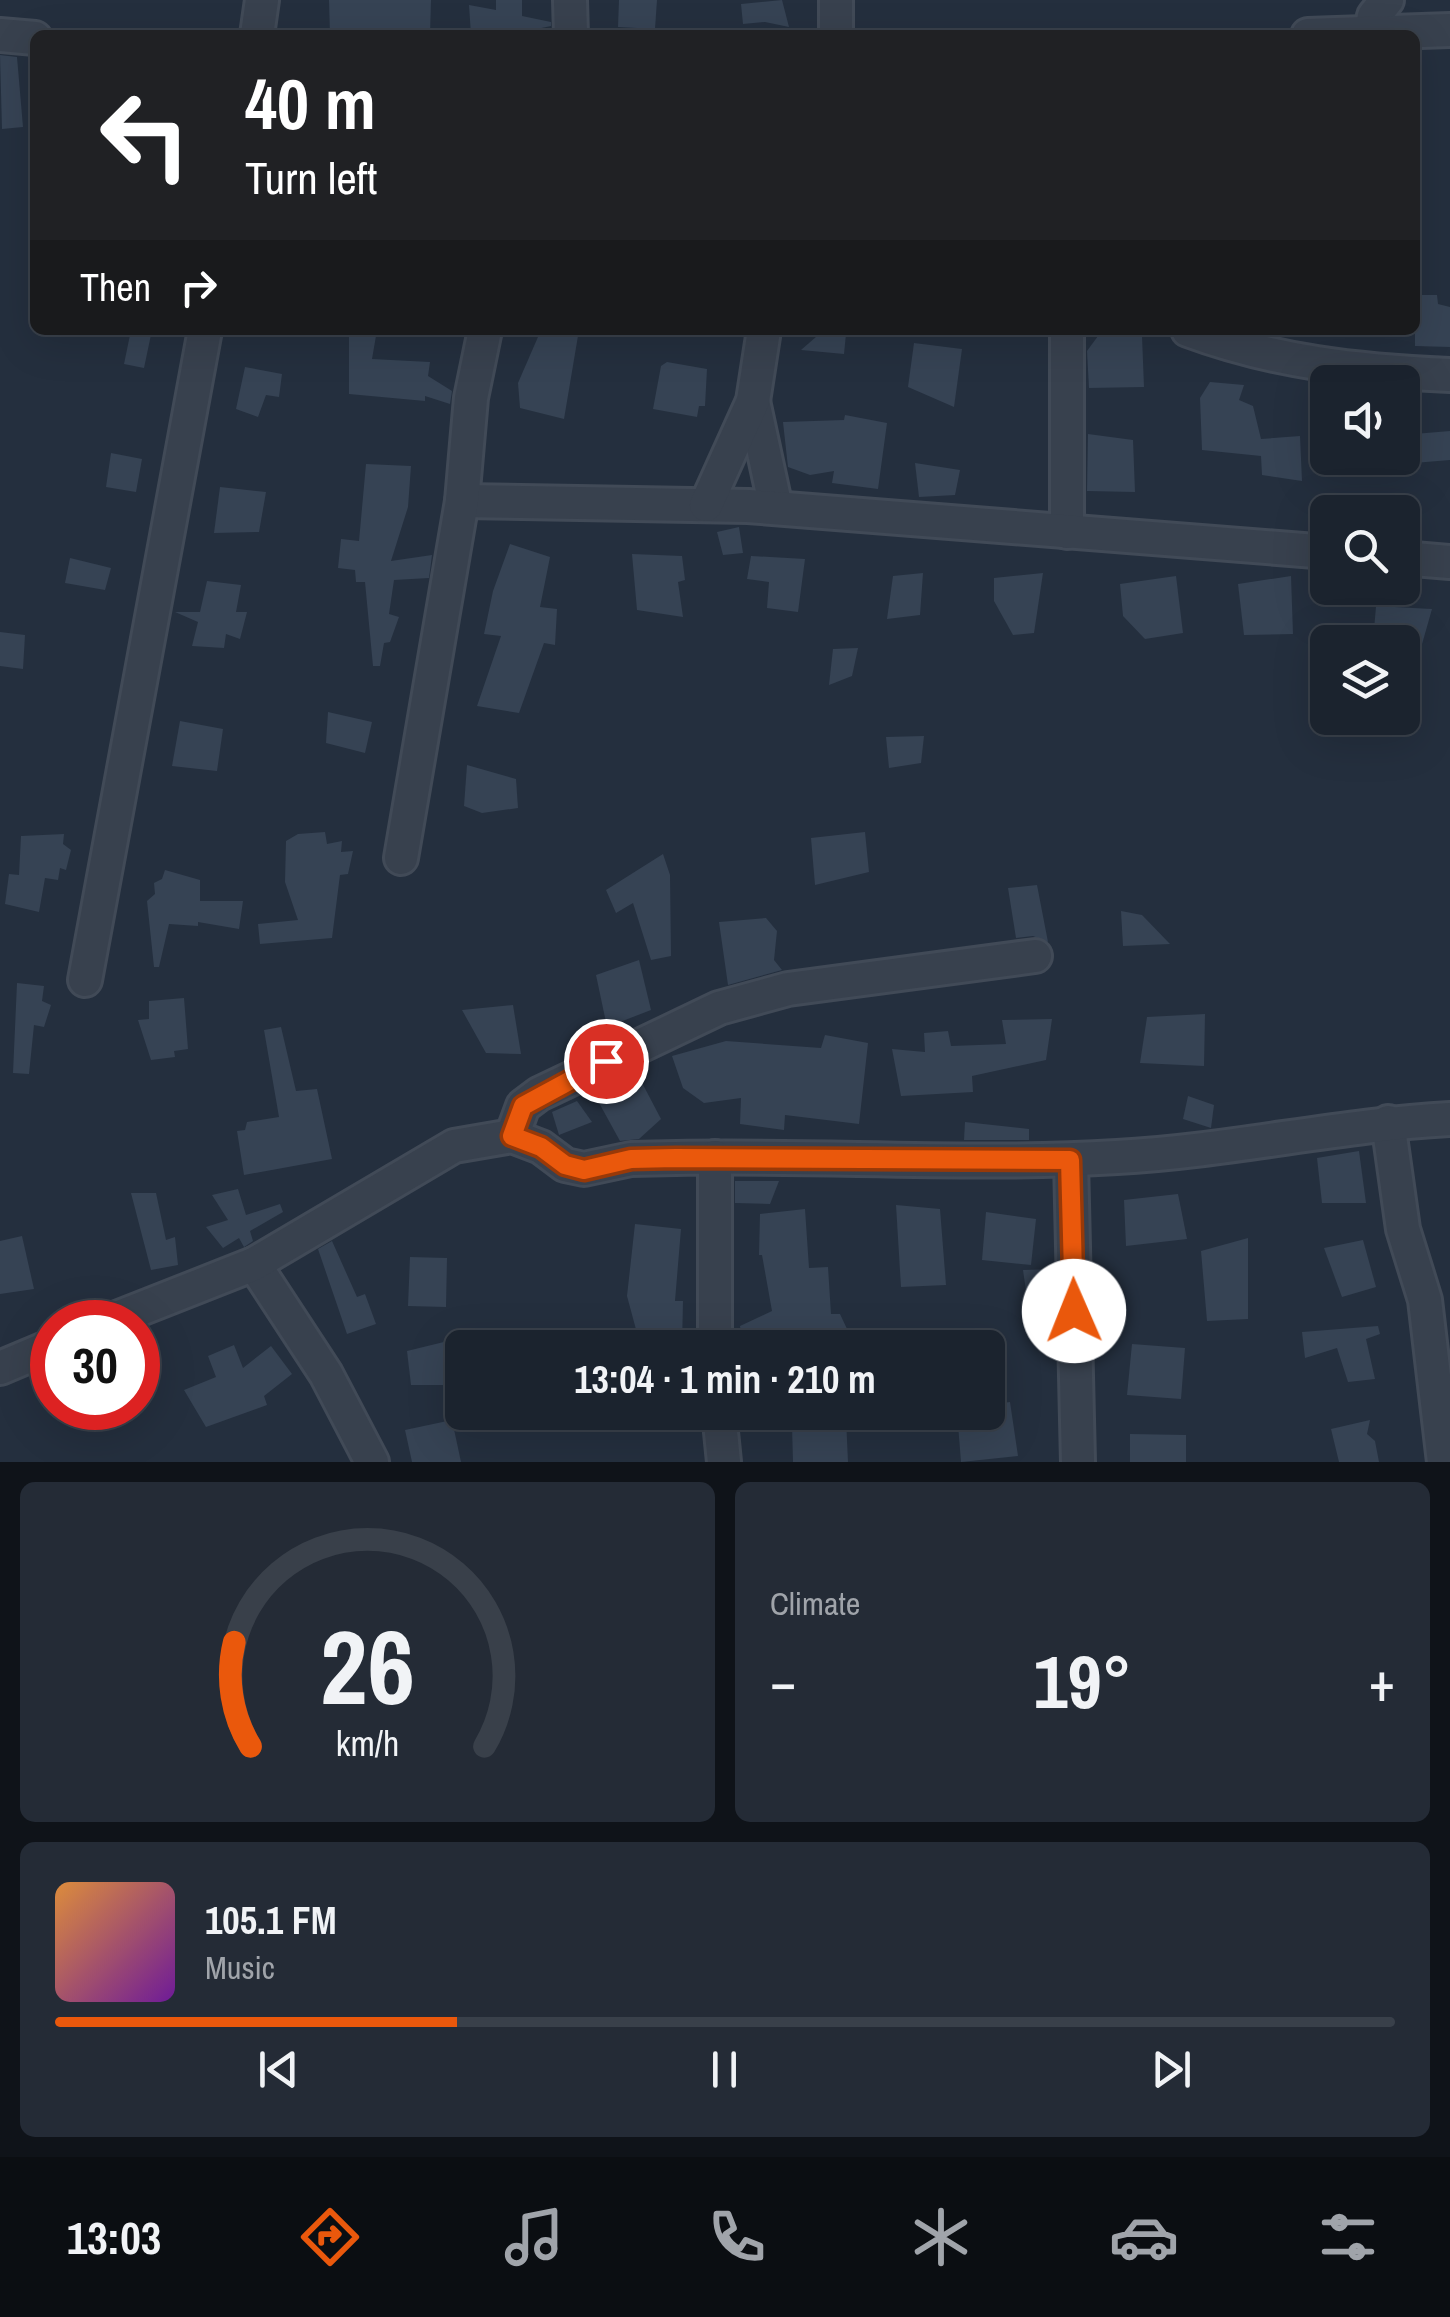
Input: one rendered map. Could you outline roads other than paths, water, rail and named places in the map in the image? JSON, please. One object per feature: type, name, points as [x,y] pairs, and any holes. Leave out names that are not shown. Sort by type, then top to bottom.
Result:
[{"type":"street","points":[[257,30],[262,0]]},
{"type":"street","points":[[570,0],[571,30]]},
{"type":"street","points":[[836,0],[836,30]]},
{"type":"street","points":[[1371,30],[1374,16],[1387,0]]},
{"type":"street","points":[[1420,31],[1450,30]]},
{"type":"street","points":[[0,35],[30,38]]},
{"type":"street","points":[[85,980],[204,335]]},
{"type":"street","points":[[401,858],[462,501],[470,398],[483,335]]},
{"type":"street","points":[[706,505],[753,400],[763,335]]},
{"type":"street","points":[[1066,335],[1066,532]]},
{"type":"street","points":[[1201,335],[1247,352],[1318,366],[1450,375]]},
{"type":"street","points":[[753,400],[776,508]]},
{"type":"street","points":[[462,501],[776,508],[1310,551]]},
{"type":"street","points":[[1420,560],[1450,562]]},
{"type":"street","points":[[512,1136],[523,1106],[539,1094],[719,1008],[788,989],[1035,956]]},
{"type":"street","points":[[160,1301],[254,1264],[454,1146],[512,1136],[541,1147],[565,1165],[584,1170],[631,1159],[715,1157],[1070,1160],[1267,1142],[1388,1122],[1450,1118]]},
{"type":"street","points":[[1388,1122],[1403,1229],[1425,1300],[1444,1462]]},
{"type":"street","points":[[714,1330],[715,1157]]},
{"type":"street","points":[[1070,1160],[1078,1462]]},
{"type":"street","points":[[254,1264],[326,1374],[372,1462]]},
{"type":"street","points":[[0,1368],[30,1355]]},
{"type":"street","points":[[721,1430],[724,1462]]}]
